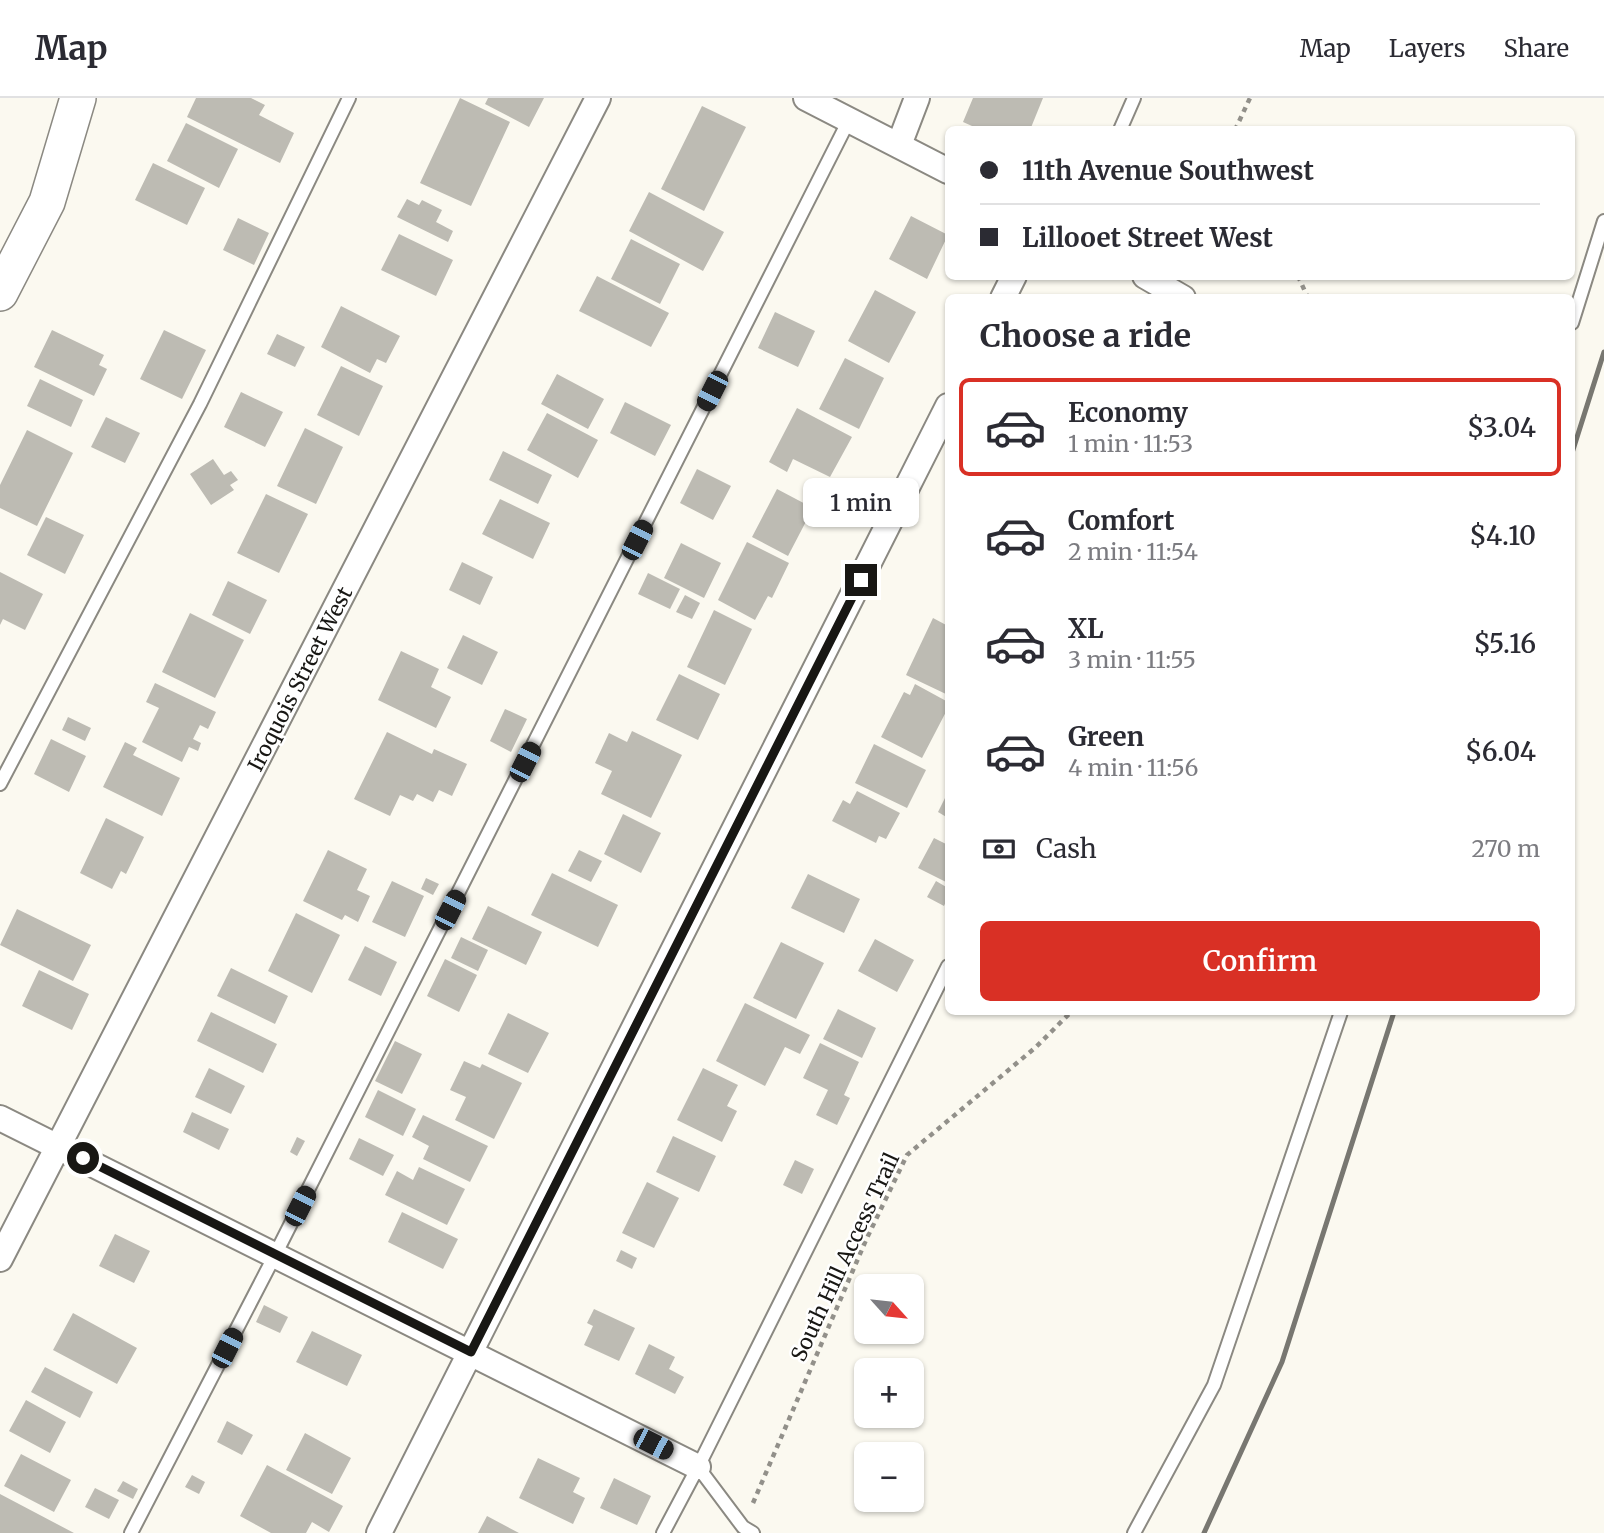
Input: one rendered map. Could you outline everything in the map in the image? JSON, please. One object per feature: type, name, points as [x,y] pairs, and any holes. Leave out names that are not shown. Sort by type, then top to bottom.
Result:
[{"type":"street","points":[[47,202],[78,98]]},
{"type":"street","points":[[0,293],[103,98]]},
{"type":"street","name":"Iroquois Street West","points":[[0,1259],[598,98]]},
{"type":"street","points":[[806,98],[945,169]]},
{"type":"street","points":[[899,145],[917,98]]},
{"type":"street","points":[[1152,280],[1176,294]]},
{"type":"street","points":[[379,1533],[945,411]]},
{"type":"street","points":[[0,1118],[698,1467]]},
{"type":"lane","points":[[0,784],[200,404],[349,98]]},
{"type":"lane","points":[[1122,126],[1134,98]]},
{"type":"lane","points":[[131,1533],[275,1255],[849,120]]},
{"type":"lane","points":[[1575,313],[1604,221]]},
{"type":"lane","points":[[663,1533],[945,972]]},
{"type":"lane","points":[[1134,1533],[1214,1385],[1340,1015]]},
{"type":"lane","points":[[698,1467],[748,1530]]},
{"type":"path","points":[[1237,126],[1250,98]]},
{"type":"path","name":"South Hill Access Trail","points":[[748,1530],[866,1240],[907,1155],[1037,1047],[1068,1015]]},
{"type":"building","points":[[196,98],[251,98],[265,105],[259,115],[294,133],[280,163],[187,117]]},
{"type":"building","points":[[460,98],[510,122],[471,206],[420,183]]},
{"type":"building","points":[[488,98],[544,98],[529,127],[485,104]]},
{"type":"building","points":[[973,98],[1043,98],[1032,126],[972,126],[963,122]]},
{"type":"building","points":[[702,106],[746,127],[704,211],[661,189]]},
{"type":"building","points":[[186,123],[238,149],[219,188],[167,161]]},
{"type":"building","points":[[153,163],[205,188],[187,225],[135,200]]},
{"type":"building","points":[[649,192],[724,232],[703,271],[629,231]]},
{"type":"building","points":[[407,199],[419,205],[422,200],[442,210],[436,222],[453,231],[448,242],[397,217]]},
{"type":"building","points":[[911,216],[945,233],[945,241],[927,279],[889,259]]},
{"type":"building","points":[[238,218],[269,233],[254,265],[223,250]]},
{"type":"building","points":[[399,234],[453,260],[436,296],[381,270]]},
{"type":"building","points":[[631,239],[680,264],[660,304],[611,279]]},
{"type":"building","points":[[597,276],[669,313],[651,347],[579,311]]},
{"type":"building","points":[[875,290],[916,312],[889,363],[848,341]]},
{"type":"building","points":[[341,306],[400,336],[386,363],[377,359],[370,373],[321,347]]},
{"type":"building","points":[[775,312],[815,331],[798,367],[758,348]]},
{"type":"building","points":[[52,330],[104,355],[99,365],[107,369],[94,396],[34,367]]},
{"type":"building","points":[[164,330],[206,350],[182,399],[140,379]]},
{"type":"building","points":[[277,334],[305,347],[295,367],[267,354]]},
{"type":"building","points":[[845,358],[884,378],[859,429],[819,409]]},
{"type":"building","points":[[341,366],[383,386],[359,436],[317,415]]},
{"type":"building","points":[[557,374],[604,399],[588,429],[541,404]]},
{"type":"building","points":[[40,379],[83,400],[71,427],[27,406]]},
{"type":"building","points":[[241,392],[283,412],[265,447],[224,427]]},
{"type":"building","points":[[625,402],[671,425],[655,456],[610,433]]},
{"type":"building","points":[[797,408],[852,437],[830,477],[793,459],[787,472],[769,462]]},
{"type":"building","points":[[547,413],[598,440],[578,478],[527,450]]},
{"type":"building","points":[[106,417],[140,433],[125,463],[91,447]]},
{"type":"building","points":[[305,428],[343,447],[316,504],[277,486]]},
{"type":"building","points":[[27,430],[73,453],[37,526],[0,508],[0,485]]},
{"type":"building","points":[[503,451],[552,475],[538,504],[489,480]]},
{"type":"building","points":[[213,459],[224,475],[231,471],[238,480],[230,485],[234,490],[211,505],[190,474]]},
{"type":"building","points":[[697,469],[731,486],[713,520],[680,503]]},
{"type":"building","points":[[777,489],[813,508],[788,556],[752,537]]},
{"type":"building","points":[[266,494],[308,514],[279,573],[237,553]]},
{"type":"building","points":[[500,499],[550,523],[533,559],[482,534]]},
{"type":"building","points":[[46,517],[84,535],[65,574],[27,555]]},
{"type":"building","points":[[747,542],[789,563],[772,598],[768,596],[755,620],[718,600]]},
{"type":"building","points":[[681,543],[721,563],[704,598],[664,578]]},
{"type":"building","points":[[462,562],[493,577],[480,605],[449,590]]},
{"type":"building","points":[[0,572],[43,594],[25,630],[3,619],[0,625]]},
{"type":"building","points":[[648,573],[680,589],[670,609],[638,594]]},
{"type":"building","points":[[228,581],[267,600],[250,634],[212,615]]},
{"type":"building","points":[[685,595],[700,603],[692,619],[676,612]]},
{"type":"building","points":[[714,610],[752,629],[725,685],[687,667]]},
{"type":"building","points":[[190,613],[244,640],[215,698],[162,672]]},
{"type":"building","points":[[933,618],[945,624],[945,694],[906,675]]},
{"type":"building","points":[[463,635],[498,652],[482,685],[447,668]]},
{"type":"building","points":[[401,651],[439,669],[431,687],[451,697],[436,728],[378,700]]},
{"type":"building","points":[[679,674],[720,694],[698,740],[656,720]]},
{"type":"building","points":[[155,683],[216,712],[208,729],[200,725],[193,739],[201,743],[198,751],[189,747],[182,762],[142,742],[159,708],[146,702]]},
{"type":"building","points":[[915,684],[945,700],[945,714],[922,758],[881,737],[904,692],[910,695]]},
{"type":"building","points":[[505,709],[527,719],[511,752],[490,741]]},
{"type":"building","points":[[68,717],[91,728],[85,741],[62,730]]},
{"type":"building","points":[[632,731],[682,755],[651,818],[601,794],[612,771],[595,763],[609,733],[627,742]]},
{"type":"building","points":[[387,732],[432,754],[434,749],[467,764],[452,796],[439,790],[433,802],[417,794],[413,801],[400,795],[390,816],[354,799]]},
{"type":"building","points":[[51,739],[86,756],[69,792],[34,774]]},
{"type":"building","points":[[125,742],[137,748],[133,755],[180,778],[162,816],[103,787]]},
{"type":"building","points":[[874,744],[926,770],[907,808],[855,783]]},
{"type":"building","points":[[857,791],[900,813],[886,839],[879,836],[876,843],[832,821],[843,800],[850,804]]},
{"type":"building","points":[[945,798],[945,816],[938,812]]},
{"type":"building","points":[[623,814],[661,833],[641,873],[604,854]]},
{"type":"building","points":[[106,818],[144,837],[126,874],[121,871],[112,889],[80,873]]},
{"type":"building","points":[[934,838],[945,844],[945,882],[918,868]]},
{"type":"building","points":[[328,850],[367,869],[357,890],[370,896],[358,922],[345,915],[342,920],[303,901]]},
{"type":"building","points":[[579,850],[602,861],[591,882],[568,871]]},
{"type":"building","points":[[552,873],[618,905],[598,947],[531,915]]},
{"type":"building","points":[[808,874],[860,899],[844,933],[791,908]]},
{"type":"building","points":[[426,878],[439,884],[433,895],[421,889]]},
{"type":"building","points":[[392,881],[424,896],[405,937],[372,922]]},
{"type":"building","points":[[936,881],[945,886],[944,906],[927,897]]},
{"type":"building","points":[[488,906],[542,932],[526,965],[472,939]]},
{"type":"building","points":[[17,909],[91,945],[73,981],[0,945]]},
{"type":"building","points":[[296,913],[340,935],[312,993],[268,971]]},
{"type":"building","points":[[461,937],[488,950],[478,971],[451,958]]},
{"type":"building","points":[[875,939],[914,960],[897,992],[858,971]]},
{"type":"building","points":[[781,942],[824,963],[796,1019],[753,998]]},
{"type":"building","points":[[365,946],[397,962],[381,996],[348,980]]},
{"type":"building","points":[[445,959],[477,975],[459,1012],[427,996]]},
{"type":"building","points":[[231,968],[288,996],[275,1024],[217,996]]},
{"type":"building","points":[[39,970],[89,994],[72,1030],[22,1006]]},
{"type":"building","points":[[745,1003],[810,1035],[800,1054],[785,1047],[765,1086],[716,1061]]},
{"type":"building","points":[[838,1009],[876,1028],[862,1058],[823,1039]]},
{"type":"building","points":[[211,1012],[277,1044],[263,1073],[197,1041]]},
{"type":"building","points":[[508,1013],[549,1033],[528,1073],[488,1054]]},
{"type":"building","points":[[395,1041],[422,1054],[402,1094],[375,1081]]},
{"type":"building","points":[[820,1043],[859,1062],[844,1095],[850,1098],[837,1125],[816,1115],[828,1090],[803,1078]]},
{"type":"building","points":[[464,1061],[480,1068],[482,1064],[522,1083],[494,1139],[455,1120],[466,1097],[450,1090]]},
{"type":"building","points":[[209,1068],[245,1086],[231,1114],[195,1097]]},
{"type":"building","points":[[703,1068],[738,1085],[727,1106],[737,1111],[722,1142],[677,1120]]},
{"type":"building","points":[[378,1090],[416,1109],[403,1136],[365,1117]]},
{"type":"building","points":[[192,1112],[229,1129],[219,1150],[183,1132]]},
{"type":"building","points":[[423,1115],[488,1146],[470,1182],[423,1159],[429,1146],[412,1137]]},
{"type":"building","points":[[673,1136],[716,1156],[699,1192],[656,1172]]},
{"type":"building","points":[[297,1137],[305,1141],[297,1156],[290,1152]]},
{"type":"building","points":[[359,1138],[394,1155],[383,1176],[349,1159]]},
{"type":"building","points":[[795,1160],[814,1169],[802,1194],[783,1185]]},
{"type":"building","points":[[419,1167],[465,1189],[447,1225],[385,1195],[397,1171],[413,1180]]},
{"type":"building","points":[[647,1182],[679,1198],[654,1248],[622,1233]]},
{"type":"building","points":[[402,1212],[458,1239],[443,1269],[388,1242]]},
{"type":"building","points":[[115,1234],[150,1251],[134,1283],[99,1266]]},
{"type":"building","points":[[621,1250],[637,1258],[632,1269],[616,1261]]},
{"type":"building","points":[[264,1305],[288,1317],[280,1333],[256,1322]]},
{"type":"building","points":[[594,1309],[635,1328],[619,1361],[584,1345],[593,1326],[587,1323]]},
{"type":"building","points":[[73,1313],[137,1348],[117,1384],[53,1350]]},
{"type":"building","points":[[312,1331],[362,1355],[347,1386],[296,1362]]},
{"type":"building","points":[[649,1344],[675,1357],[669,1369],[684,1377],[675,1394],[635,1374]]},
{"type":"building","points":[[45,1367],[93,1392],[80,1418],[31,1392]]},
{"type":"building","points":[[26,1400],[66,1422],[50,1453],[9,1431]]},
{"type":"building","points":[[227,1421],[253,1435],[242,1455],[217,1442]]},
{"type":"building","points":[[305,1433],[351,1458],[332,1494],[286,1470]]},
{"type":"building","points":[[21,1454],[71,1480],[54,1512],[4,1486]]},
{"type":"building","points":[[538,1458],[580,1478],[573,1492],[585,1498],[573,1524],[519,1498]]},
{"type":"building","points":[[267,1465],[343,1506],[329,1532],[312,1522],[306,1533],[271,1533],[240,1516]]},
{"type":"building","points":[[192,1475],[205,1482],[199,1494],[185,1487]]},
{"type":"building","points":[[614,1478],[651,1496],[637,1525],[600,1508]]},
{"type":"building","points":[[123,1481],[138,1489],[133,1499],[117,1491]]},
{"type":"building","points":[[95,1488],[119,1500],[109,1519],[85,1507]]},
{"type":"building","points":[[0,1494],[74,1533],[0,1533]]},
{"type":"building","points":[[487,1516],[519,1533],[478,1533]]},
{"type":"railway","points":[[1575,444],[1604,352]]},
{"type":"railway","points":[[1204,1533],[1282,1362],[1393,1015]]},
{"type":"route","points":[[83,1158],[471,1352],[861,580]]}]
